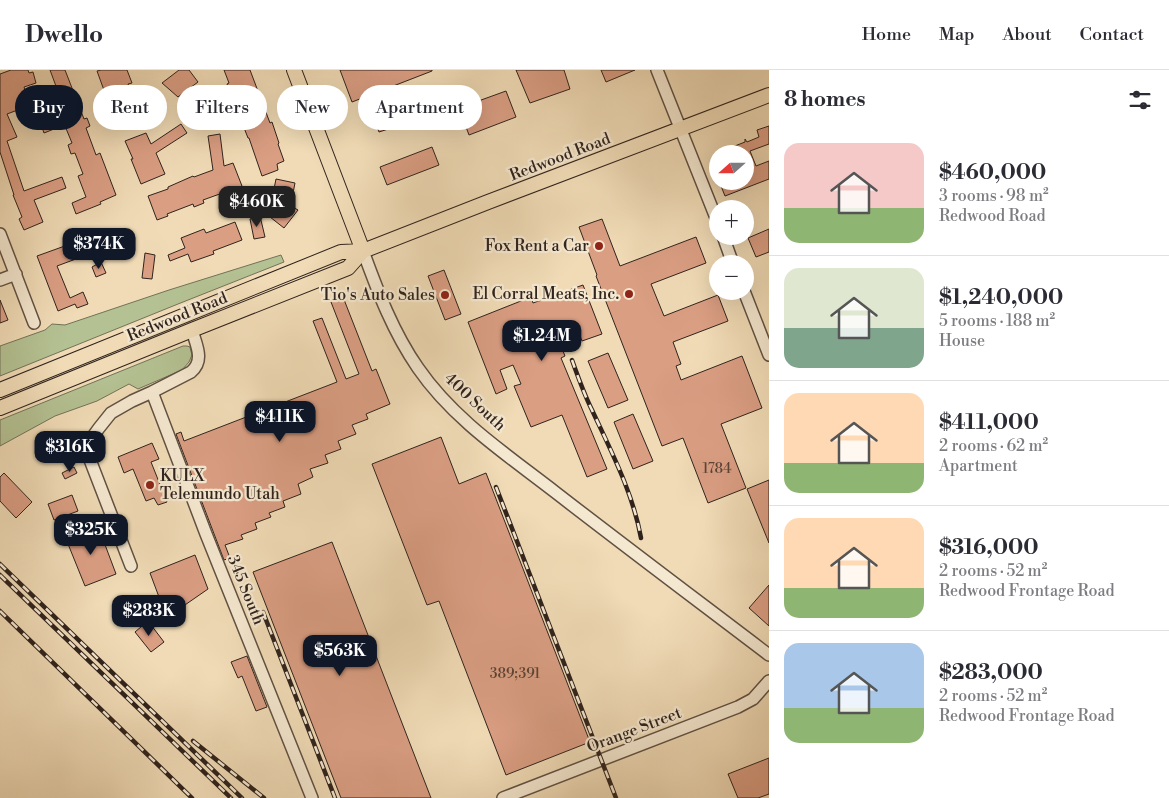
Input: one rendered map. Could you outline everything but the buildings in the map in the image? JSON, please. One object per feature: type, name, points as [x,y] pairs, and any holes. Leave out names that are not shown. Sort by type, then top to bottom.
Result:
[{"type":"main road","name":"400 South","points":[[294,70],[363,251]]},
{"type":"main road","name":"Redwood Road","points":[[0,390],[341,252],[363,251],[769,95]]},
{"type":"main road","name":"Redwood Road","points":[[0,408],[348,268],[363,251]]},
{"type":"street","points":[[657,70],[709,201]]},
{"type":"street","points":[[0,234],[34,324]]},
{"type":"street","name":"400 South","points":[[363,251],[386,311],[400,340],[427,380],[456,413],[604,531],[769,655]]},
{"type":"street","points":[[0,280],[16,274]]},
{"type":"street","points":[[748,300],[769,354]]},
{"type":"street","points":[[132,566],[86,446],[111,413],[191,372],[195,368],[199,358],[192,330]]},
{"type":"street","name":"345 South","points":[[152,392],[206,534],[312,798]]},
{"type":"street","name":"Orange Street","points":[[503,798],[738,707],[753,699],[769,681]]},
{"type":"green space","points":[[281,255],[284,262],[0,376],[0,346],[45,330],[52,324],[65,325]]},
{"type":"green space","points":[[183,346],[190,347],[192,355],[182,370],[138,389],[129,384],[97,401],[55,416],[0,446],[0,420]]},
{"type":"railway","points":[[572,360],[586,398],[627,489],[641,538]]},
{"type":"railway","points":[[496,487],[616,798]]},
{"type":"railway","points":[[0,564],[242,798]]},
{"type":"railway","points":[[0,575],[231,798]]},
{"type":"railway","points":[[0,611],[192,798]]},
{"type":"railway","points":[[263,612],[335,798]]},
{"type":"railway","points":[[193,741],[264,798]]},
{"type":"place","name":"Fox Rent a Car","points":[[599,246]]},
{"type":"place","name":"El Corral Meats, Inc.","points":[[629,294]]},
{"type":"place","name":"Tio's Auto Sales","points":[[445,295]]},
{"type":"place","name":"KULX Telemundo Utah","points":[[150,485]]}]
